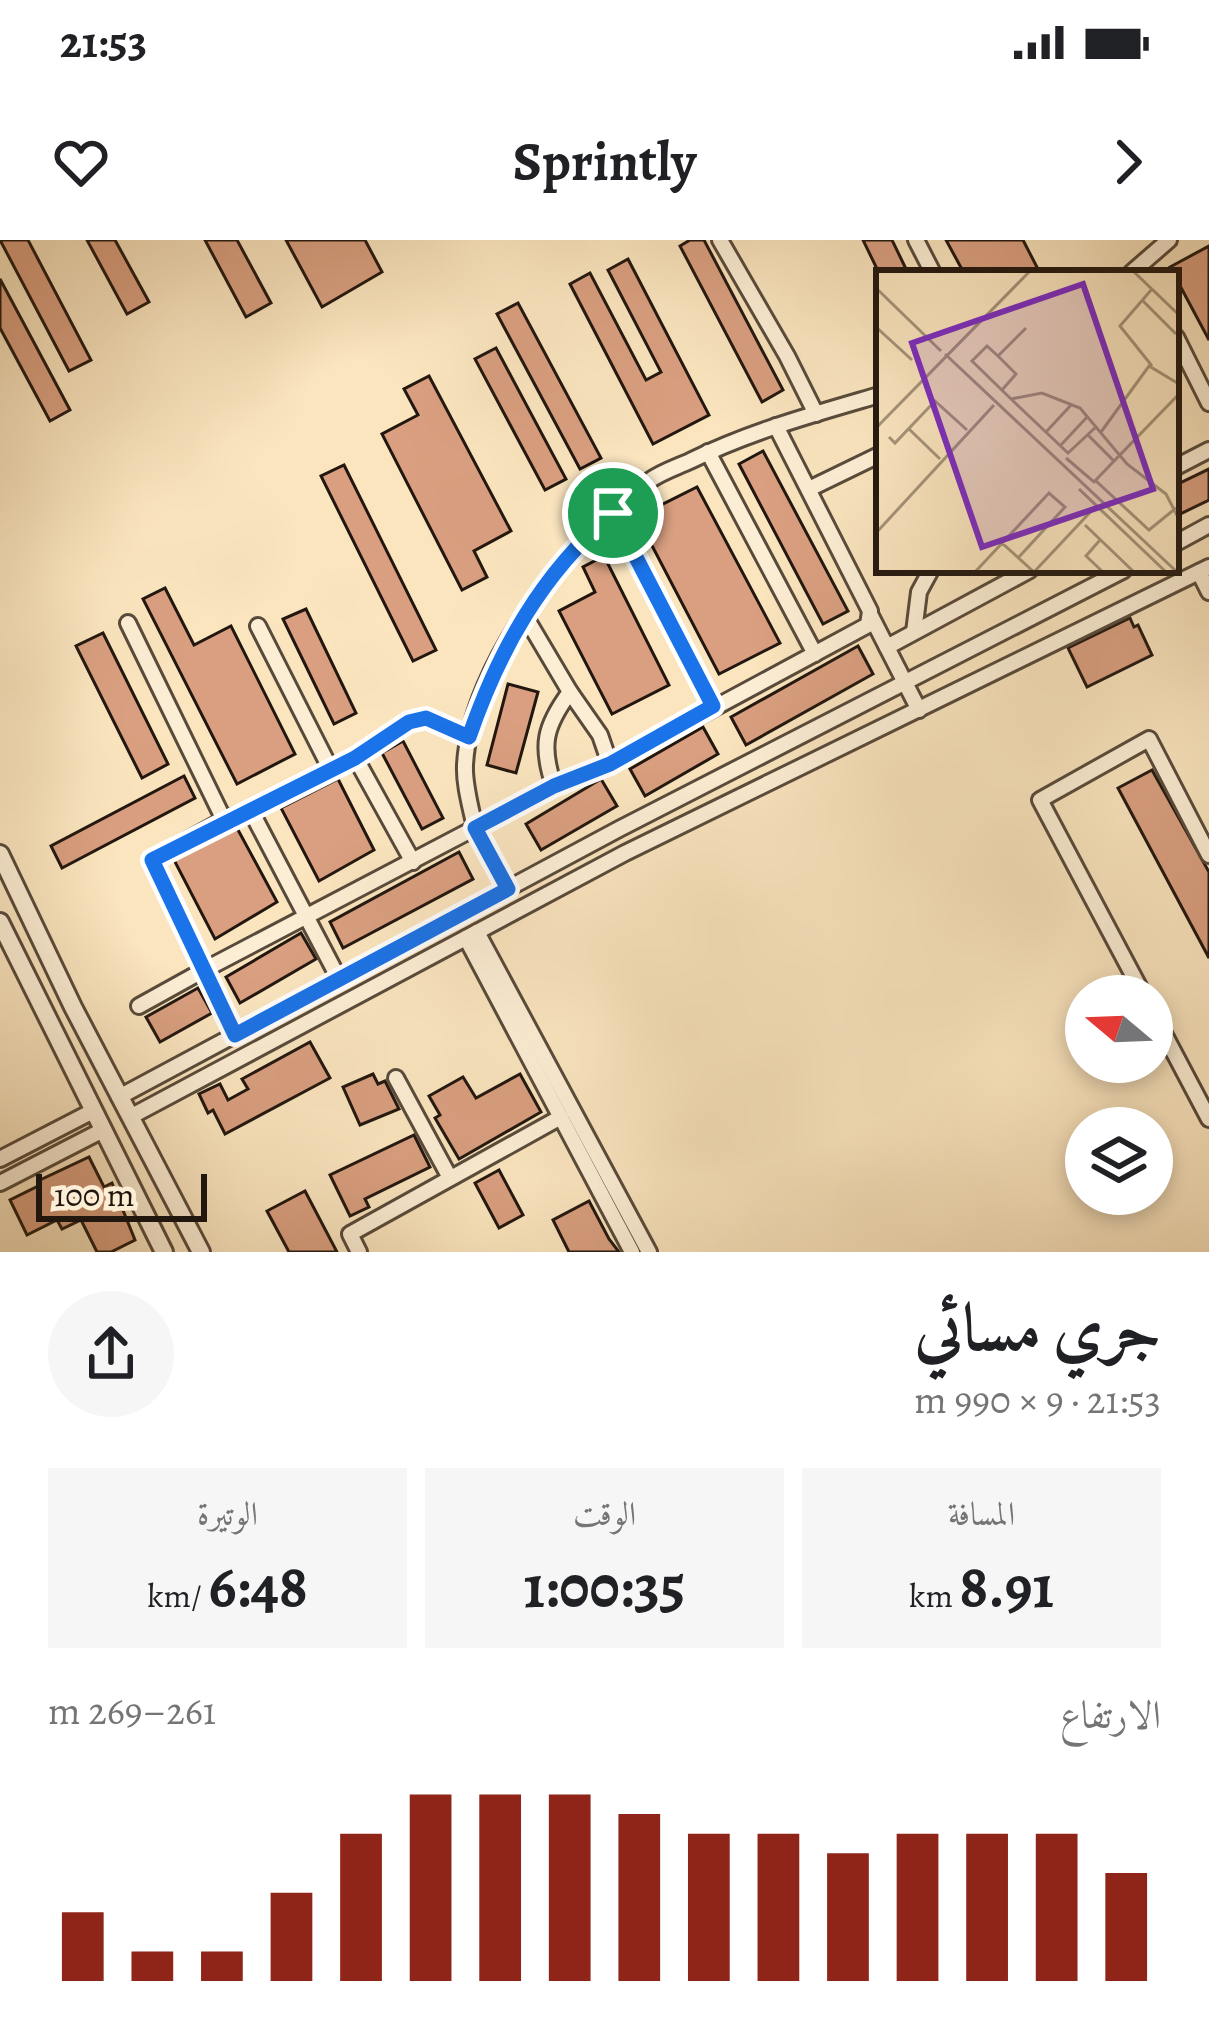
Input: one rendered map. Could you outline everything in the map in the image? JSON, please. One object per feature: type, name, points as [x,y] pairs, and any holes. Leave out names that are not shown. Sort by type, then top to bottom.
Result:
[{"type":"street","points":[[719,240],[788,356],[815,414]]},
{"type":"street","points":[[916,240],[931,270]]},
{"type":"street","points":[[1138,270],[1169,240]]},
{"type":"street","points":[[1179,344],[1209,403]]},
{"type":"street","points":[[508,889],[475,828],[465,769],[469,737],[502,653],[545,580],[651,479],[776,426],[876,396]]},
{"type":"street","points":[[776,426],[920,710]]},
{"type":"street","points":[[1179,465],[1209,450]]},
{"type":"street","points":[[708,452],[815,654]]},
{"type":"street","points":[[809,489],[876,456]]},
{"type":"street","points":[[613,513],[713,706]]},
{"type":"street","points":[[1179,541],[1209,525]]},
{"type":"street","points":[[130,1117],[626,853],[1204,570],[1209,592]]},
{"type":"street","points":[[914,632],[919,592],[929,573]]},
{"type":"street","points":[[886,647],[1024,573]]},
{"type":"street","points":[[119,1096],[1118,573]]},
{"type":"street","points":[[526,616],[600,735],[610,764]]},
{"type":"street","points":[[139,1006],[554,786],[610,764],[865,628],[871,616]]},
{"type":"street","points":[[128,623],[224,820]]},
{"type":"street","points":[[258,626],[331,770]]},
{"type":"street","points":[[554,786],[544,757],[548,733],[570,692]]},
{"type":"street","points":[[235,1035],[152,860],[355,758],[409,722],[426,718],[469,737]]},
{"type":"street","points":[[1133,975],[1040,800],[1149,739],[1209,855]]},
{"type":"street","points":[[355,758],[413,862]]},
{"type":"street","points":[[251,811],[339,979]]},
{"type":"street","points":[[0,854],[201,1252]]},
{"type":"street","points":[[0,922],[164,1252]]},
{"type":"street","points":[[471,935],[632,1252]]},
{"type":"street","points":[[471,935],[650,1252]]},
{"type":"street","points":[[1173,1051],[1209,1119]]},
{"type":"street","points":[[396,1078],[450,1178]]},
{"type":"street","points":[[0,1159],[93,1111]]},
{"type":"street","points":[[359,1252],[350,1234],[561,1117]]},
{"type":"street","points":[[0,1183],[103,1130]]},
{"type":"building","points":[[0,240],[28,240],[91,360],[69,371]]},
{"type":"building","points":[[87,240],[115,240],[149,302],[127,314]]},
{"type":"building","points":[[205,240],[237,240],[271,303],[246,317]]},
{"type":"building","points":[[286,240],[365,240],[382,272],[322,307]]},
{"type":"building","points":[[704,240],[783,390],[762,402],[680,246]]},
{"type":"building","points":[[863,240],[892,240],[907,270],[878,270]]},
{"type":"building","points":[[946,240],[1023,240],[1038,270],[962,270]]},
{"type":"building","points":[[1209,246],[1209,340],[1179,284],[1179,270],[1170,267]]},
{"type":"building","points":[[628,259],[709,415],[653,444],[570,284],[590,273],[646,380],[661,372],[608,270]]},
{"type":"building","points":[[0,279],[70,410],[50,421],[0,328]]},
{"type":"building","points":[[518,303],[601,458],[580,469],[497,314]]},
{"type":"building","points":[[496,348],[566,479],[545,490],[475,359]]},
{"type":"building","points":[[429,376],[511,531],[474,551],[487,577],[462,590],[382,434],[418,415],[404,389]]},
{"type":"building","points":[[763,451],[848,611],[823,624],[739,464]]},
{"type":"building","points":[[344,465],[436,650],[413,661],[321,476]]},
{"type":"building","points":[[1209,469],[1209,500],[1179,515],[1179,484]]},
{"type":"building","points":[[697,487],[780,643],[719,674],[637,517]]},
{"type":"building","points":[[604,556],[669,685],[612,714],[559,611],[595,592],[583,567]]},
{"type":"building","points":[[165,588],[194,645],[231,626],[295,754],[237,784],[143,599]]},
{"type":"building","points":[[306,609],[356,713],[334,724],[283,619]]},
{"type":"building","points":[[1130,618],[1152,655],[1087,687],[1068,648]]},
{"type":"building","points":[[103,633],[168,764],[142,778],[76,646]]},
{"type":"building","points":[[858,646],[873,674],[746,745],[731,717]]},
{"type":"building","points":[[508,684],[538,692],[516,773],[487,765]]},
{"type":"building","points":[[703,727],[718,754],[645,796],[630,769]]},
{"type":"building","points":[[403,741],[443,818],[422,829],[382,753]]},
{"type":"building","points":[[1152,770],[1209,872],[1209,958],[1118,788]]},
{"type":"building","points":[[184,776],[195,798],[62,868],[51,846]]},
{"type":"building","points":[[338,779],[374,850],[319,881],[281,808]]},
{"type":"building","points":[[601,779],[617,806],[541,850],[526,824]]},
{"type":"building","points":[[237,828],[277,902],[215,939],[174,860]]},
{"type":"building","points":[[459,852],[473,879],[343,948],[330,922]]},
{"type":"building","points":[[301,933],[316,959],[240,1003],[226,977]]},
{"type":"building","points":[[198,988],[212,1013],[160,1042],[146,1017]]},
{"type":"building","points":[[310,1042],[330,1078],[225,1134],[199,1094],[220,1084],[228,1100],[248,1089],[242,1079]]},
{"type":"building","points":[[373,1074],[378,1084],[385,1081],[399,1109],[360,1125],[343,1087]]},
{"type":"building","points":[[520,1074],[541,1112],[459,1159],[435,1118],[440,1115],[429,1096],[463,1077],[476,1098]]},
{"type":"building","points":[[414,1135],[430,1167],[365,1199],[369,1207],[350,1216],[330,1175]]},
{"type":"building","points":[[89,1157],[104,1187],[112,1183],[135,1240],[111,1252],[97,1252],[81,1220],[62,1229],[57,1220],[27,1235],[10,1200]]},
{"type":"building","points":[[499,1170],[523,1215],[499,1228],[475,1183]]},
{"type":"building","points":[[305,1191],[337,1252],[289,1252],[267,1211]]},
{"type":"building","points":[[589,1201],[619,1252],[569,1252],[553,1220]]},
{"type":"route","points":[[613,513],[713,706],[610,764],[554,786],[475,828],[508,889],[235,1035],[152,860],[355,758],[409,722],[426,718],[469,737],[502,653],[545,580],[613,513]]}]
